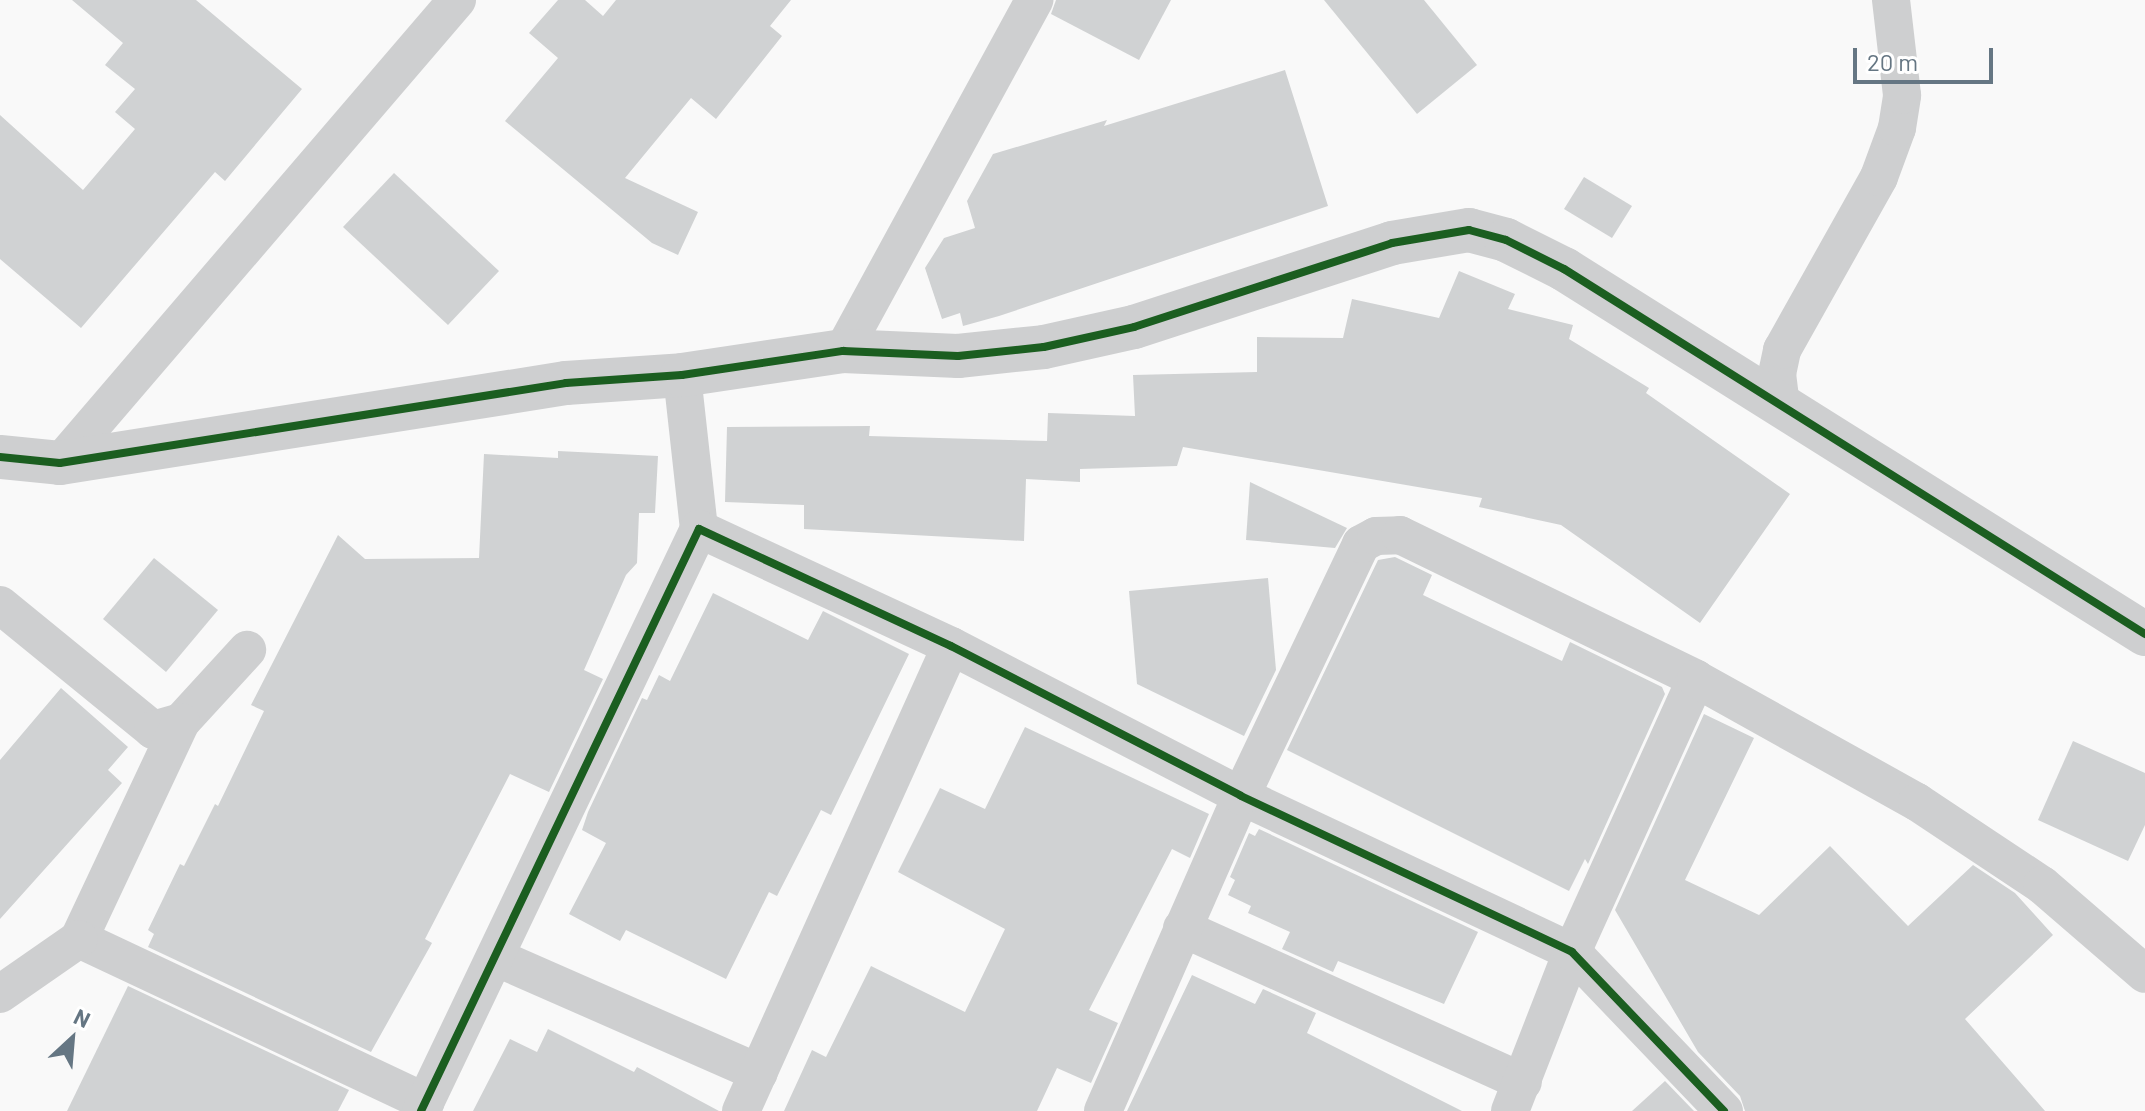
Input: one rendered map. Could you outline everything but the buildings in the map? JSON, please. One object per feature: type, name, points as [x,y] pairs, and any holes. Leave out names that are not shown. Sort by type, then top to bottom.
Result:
[{"type":"street","points":[[60,463],[457,0]]},
{"type":"street","points":[[843,351],[1034,0]]},
{"type":"street","points":[[1781,406],[1777,374],[1782,350],[1879,177],[1897,128],[1902,95],[1891,0]]},
{"type":"street","points":[[0,457],[60,463],[566,383],[682,375],[843,351],[958,356],[1044,347],[1134,327],[1392,243],[1469,230],[1506,240],[1564,269],[2145,634]]},
{"type":"street","points":[[79,939],[424,1106],[699,529],[682,375]]},
{"type":"street","points":[[699,529],[951,646],[1241,796],[1572,952],[1724,1111]]},
{"type":"street","points":[[1103,1111],[1241,796],[1349,562],[1361,544],[1376,536],[1400,535],[1696,679],[1917,802],[2042,885],[2145,974]]},
{"type":"street","points":[[0,605],[153,730],[181,722]]},
{"type":"street","points":[[741,1111],[951,646]]},
{"type":"street","points":[[0,994],[79,939],[181,722],[247,650]]},
{"type":"street","points":[[1182,928],[1516,1096],[1572,952],[1696,679]]},
{"type":"street","points":[[495,957],[759,1073]]},
{"type":"cycle path","points":[[0,457],[60,463],[566,383],[682,375],[843,351],[958,356],[1044,347],[1134,327],[1392,243],[1469,230],[1506,240],[1564,269],[2145,634]]},
{"type":"cycle path","points":[[421,1111],[699,529],[951,646],[1241,796],[1572,952],[1724,1111]]}]
